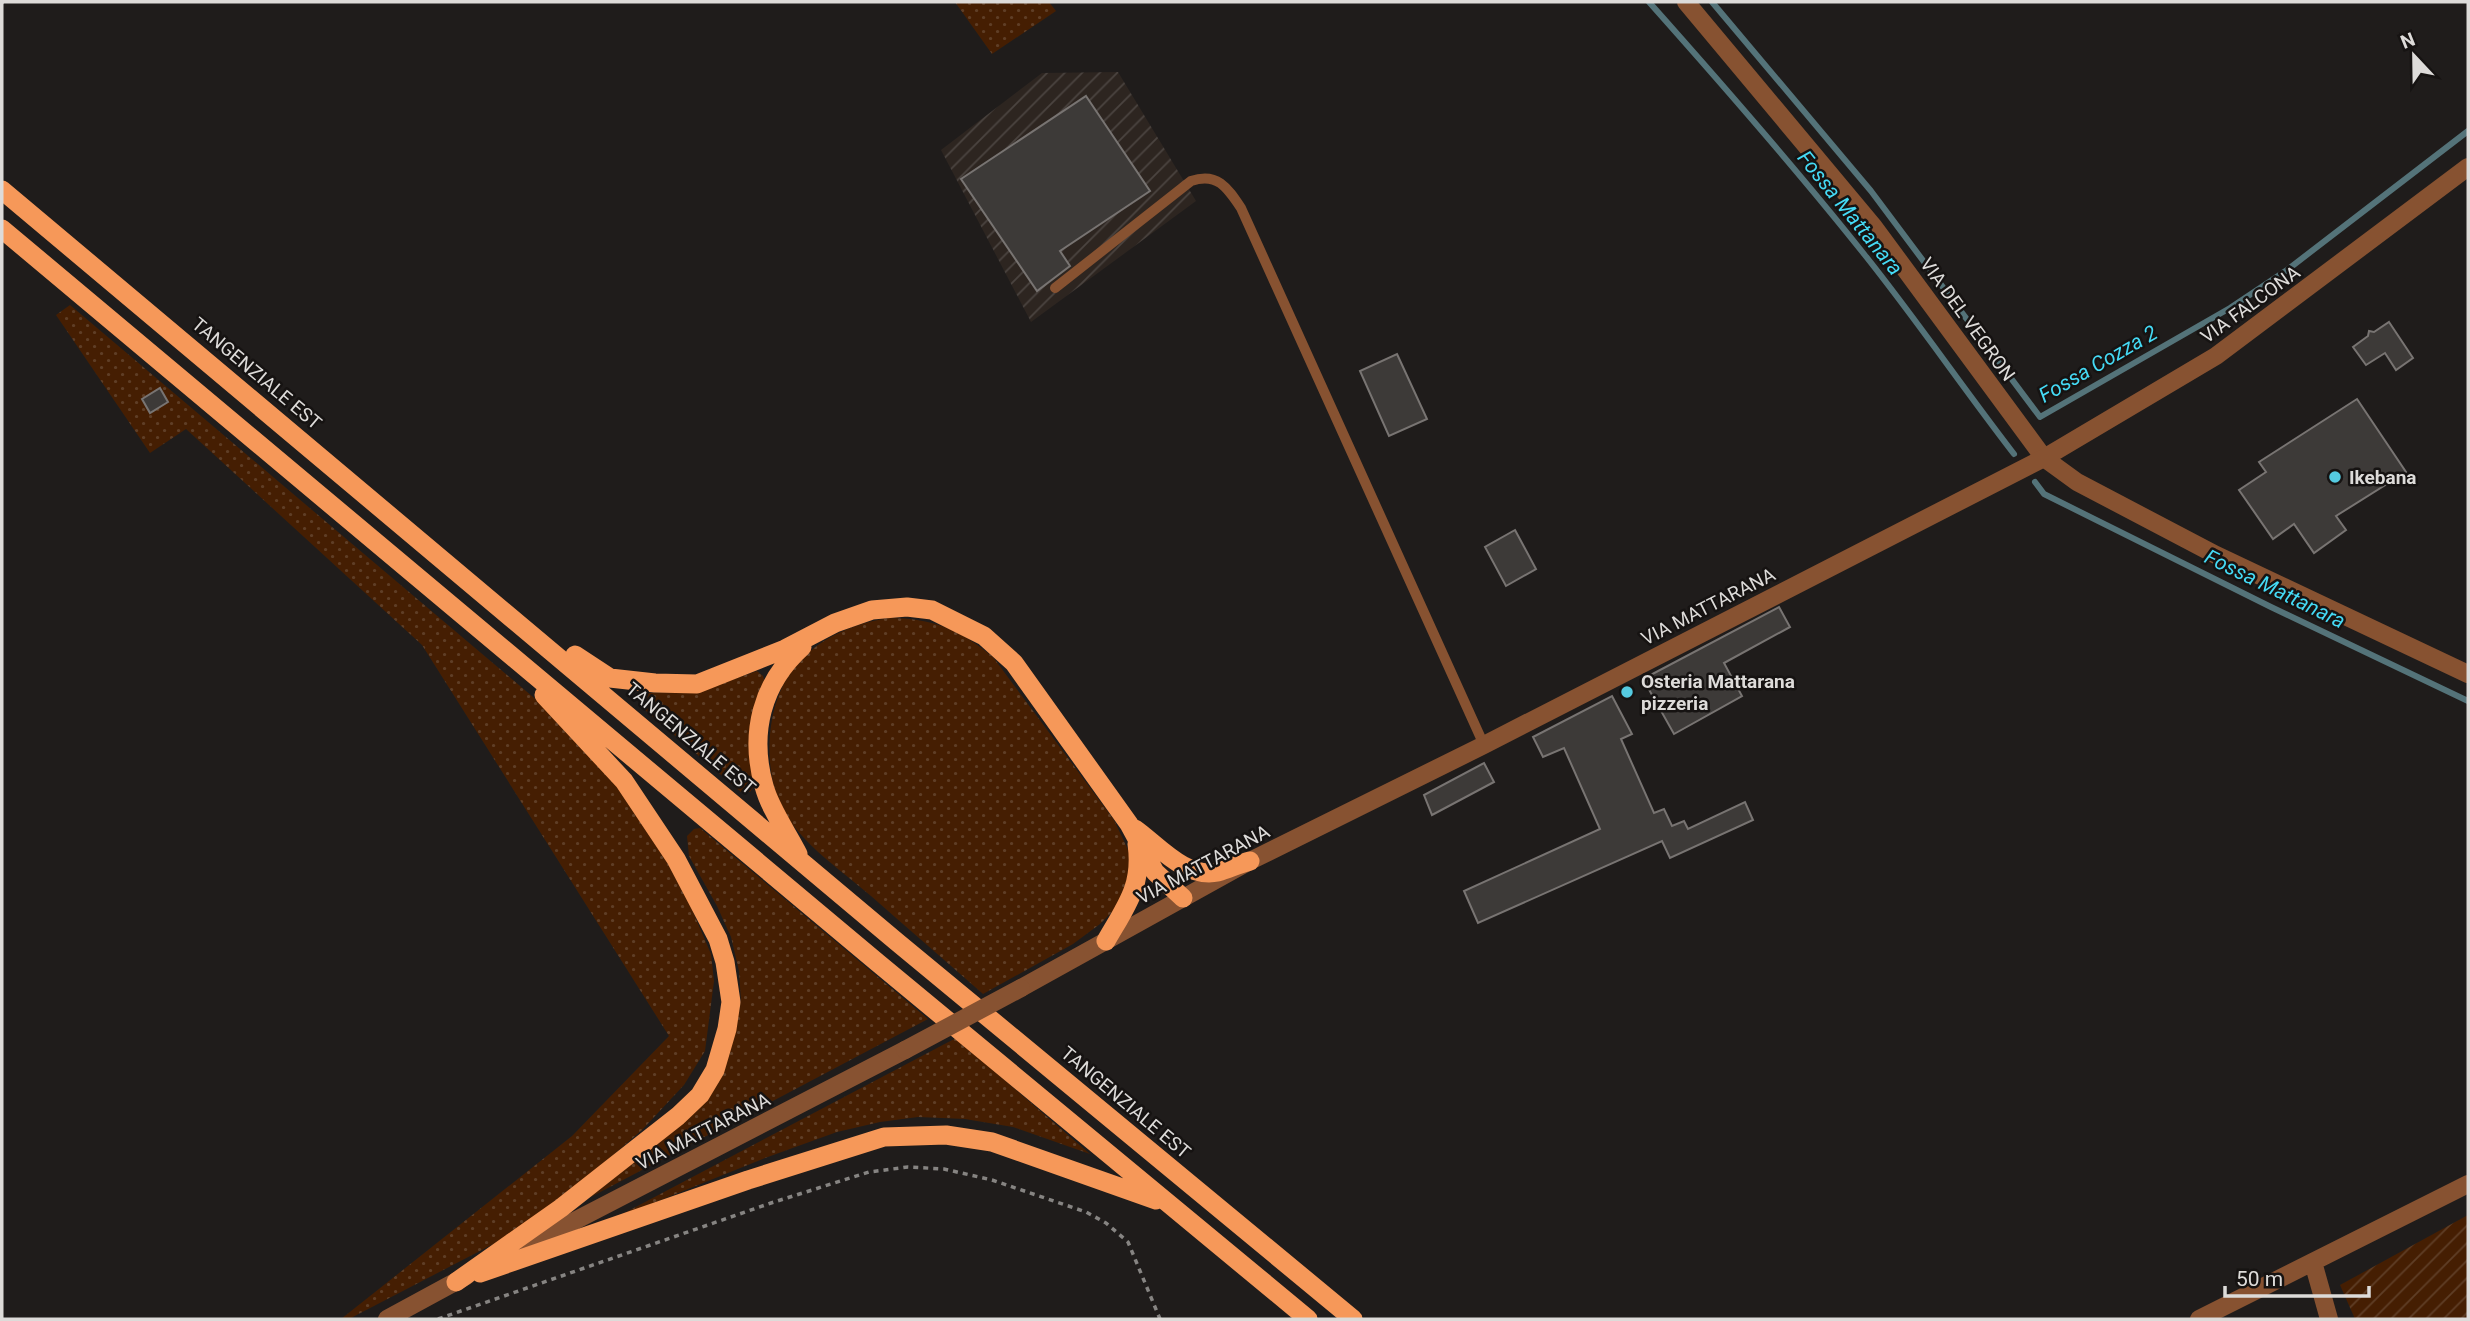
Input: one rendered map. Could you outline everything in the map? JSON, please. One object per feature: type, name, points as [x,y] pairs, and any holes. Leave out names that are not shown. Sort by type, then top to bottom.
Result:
[{"type":"highway","name":"TANGENZIALE EST","points":[[2,190],[1353,1319]]},
{"type":"highway","points":[[2,229],[878,964],[1308,1319]]},
{"type":"highway","points":[[467,579],[610,678],[655,683],[697,684],[739,669],[813,636],[835,623],[872,610],[907,607],[932,610],[984,636],[1014,663],[1129,824],[1155,872],[1183,898]]},
{"type":"highway","points":[[802,861],[764,788],[758,755],[759,726],[765,700],[775,677],[784,663],[813,636]]},
{"type":"highway","points":[[456,1282],[561,1208],[678,1116],[700,1095],[715,1070],[727,1030],[731,1002],[725,962],[718,939],[676,859],[624,781],[494,640]]},
{"type":"highway","points":[[1129,824],[1176,862],[1195,872],[1217,872],[1250,861]]},
{"type":"highway","points":[[1106,941],[1137,881],[1140,865],[1138,844],[1129,824]]},
{"type":"highway","points":[[1176,862],[1183,898]]},
{"type":"highway","points":[[456,1282],[748,1180],[884,1137],[946,1135],[992,1142],[1169,1204]]},
{"type":"street","name":"VIA DEL VEGRON","points":[[1685,2],[1874,227],[2044,458],[2077,482],[2216,555],[2468,674]]},
{"type":"street","name":"VIA FALCONA","points":[[2044,458],[2216,356],[2468,167]]},
{"type":"street","name":"VIA MATTARANA","points":[[387,1319],[905,1050],[1250,861],[1484,745],[2044,458]]},
{"type":"street","points":[[2199,1319],[2468,1184]]},
{"type":"street","points":[[2313,1262],[2329,1319]]},
{"type":"lane","points":[[1055,288],[1191,181],[1203,177],[1214,179],[1229,191],[1241,208],[1484,745]]},
{"type":"path","points":[[438,1319],[771,1203],[869,1172],[908,1167],[944,1169],[992,1180],[1086,1212],[1106,1223],[1128,1242],[1160,1319]]},
{"type":"shaded area","points":[[955,2],[1049,2],[1056,11],[992,54]]},
{"type":"shaded area","points":[[1118,72],[1196,201],[1031,322],[941,150],[1042,73]]},
{"type":"shaded area","points":[[70,305],[592,747],[638,808],[690,905],[711,954],[714,981],[705,1051],[684,1085],[642,1130],[574,1189],[501,1240],[349,1319],[341,1319],[572,1136],[669,1036],[422,645],[186,429],[150,453],[56,315]]},
{"type":"shaded area","points":[[889,618],[919,620],[944,627],[968,639],[993,657],[1114,820],[1131,856],[1130,873],[1117,907],[1100,924],[1073,944],[983,994],[805,839],[784,812],[773,785],[770,730],[780,692],[788,676],[799,662],[824,641],[855,626]]},
{"type":"shaded area","points":[[757,671],[765,682],[749,741],[754,786],[750,792],[741,792],[645,710],[640,701],[647,693],[698,692]]},
{"type":"shaded area","points":[[700,828],[928,1019],[589,1198],[679,1127],[733,1041],[741,1001],[739,971],[731,937],[689,856],[687,836],[694,829]]},
{"type":"shaded area","points":[[956,1038],[1090,1154],[1013,1127],[965,1119],[918,1117],[880,1122],[837,1132],[765,1158],[611,1220]]},
{"type":"shaded area","points":[[2468,1215],[2468,1319],[2355,1319],[2340,1285]]},
{"type":"building","points":[[1086,96],[1150,191],[1060,251],[1070,266],[1037,291],[961,179]]},
{"type":"building","points":[[2389,322],[2413,358],[2396,370],[2385,353],[2366,365],[2353,347],[2368,336],[2369,331],[2374,332]]},
{"type":"building","points":[[1397,354],[1427,419],[1389,436],[1360,371]]},
{"type":"building","points":[[160,388],[168,402],[150,413],[142,399]]},
{"type":"building","points":[[2357,399],[2406,472],[2336,516],[2346,530],[2314,553],[2294,524],[2273,539],[2239,490],[2266,472],[2259,462]]},
{"type":"building","points":[[1515,530],[1536,569],[1506,586],[1485,547]]},
{"type":"building","points":[[1779,607],[1790,627],[1724,663],[1742,696],[1674,734],[1643,679]]},
{"type":"building","points":[[1612,696],[1632,734],[1621,739],[1654,813],[1664,809],[1672,826],[1684,821],[1688,829],[1745,802],[1753,820],[1670,858],[1662,841],[1478,923],[1464,891],[1600,829],[1564,748],[1543,757],[1533,737]]},
{"type":"building","points":[[1484,763],[1494,782],[1432,815],[1424,795]]},
{"type":"waterway","name":"Fossa Mattanara","points":[[1649,2],[1838,222],[2014,454]]},
{"type":"waterway","name":"Fossa Cozza 2","points":[[1712,2],[1871,191],[2040,417],[2230,308],[2287,270],[2468,131]]},
{"type":"waterway","name":"Fossa Mattanara","points":[[2035,482],[2044,494],[2468,701]]},
{"type":"place","name":"Ikebana","points":[[2335,477]]},
{"type":"place","name":"Osteria Mattarana pizzeria","points":[[1627,692]]}]
